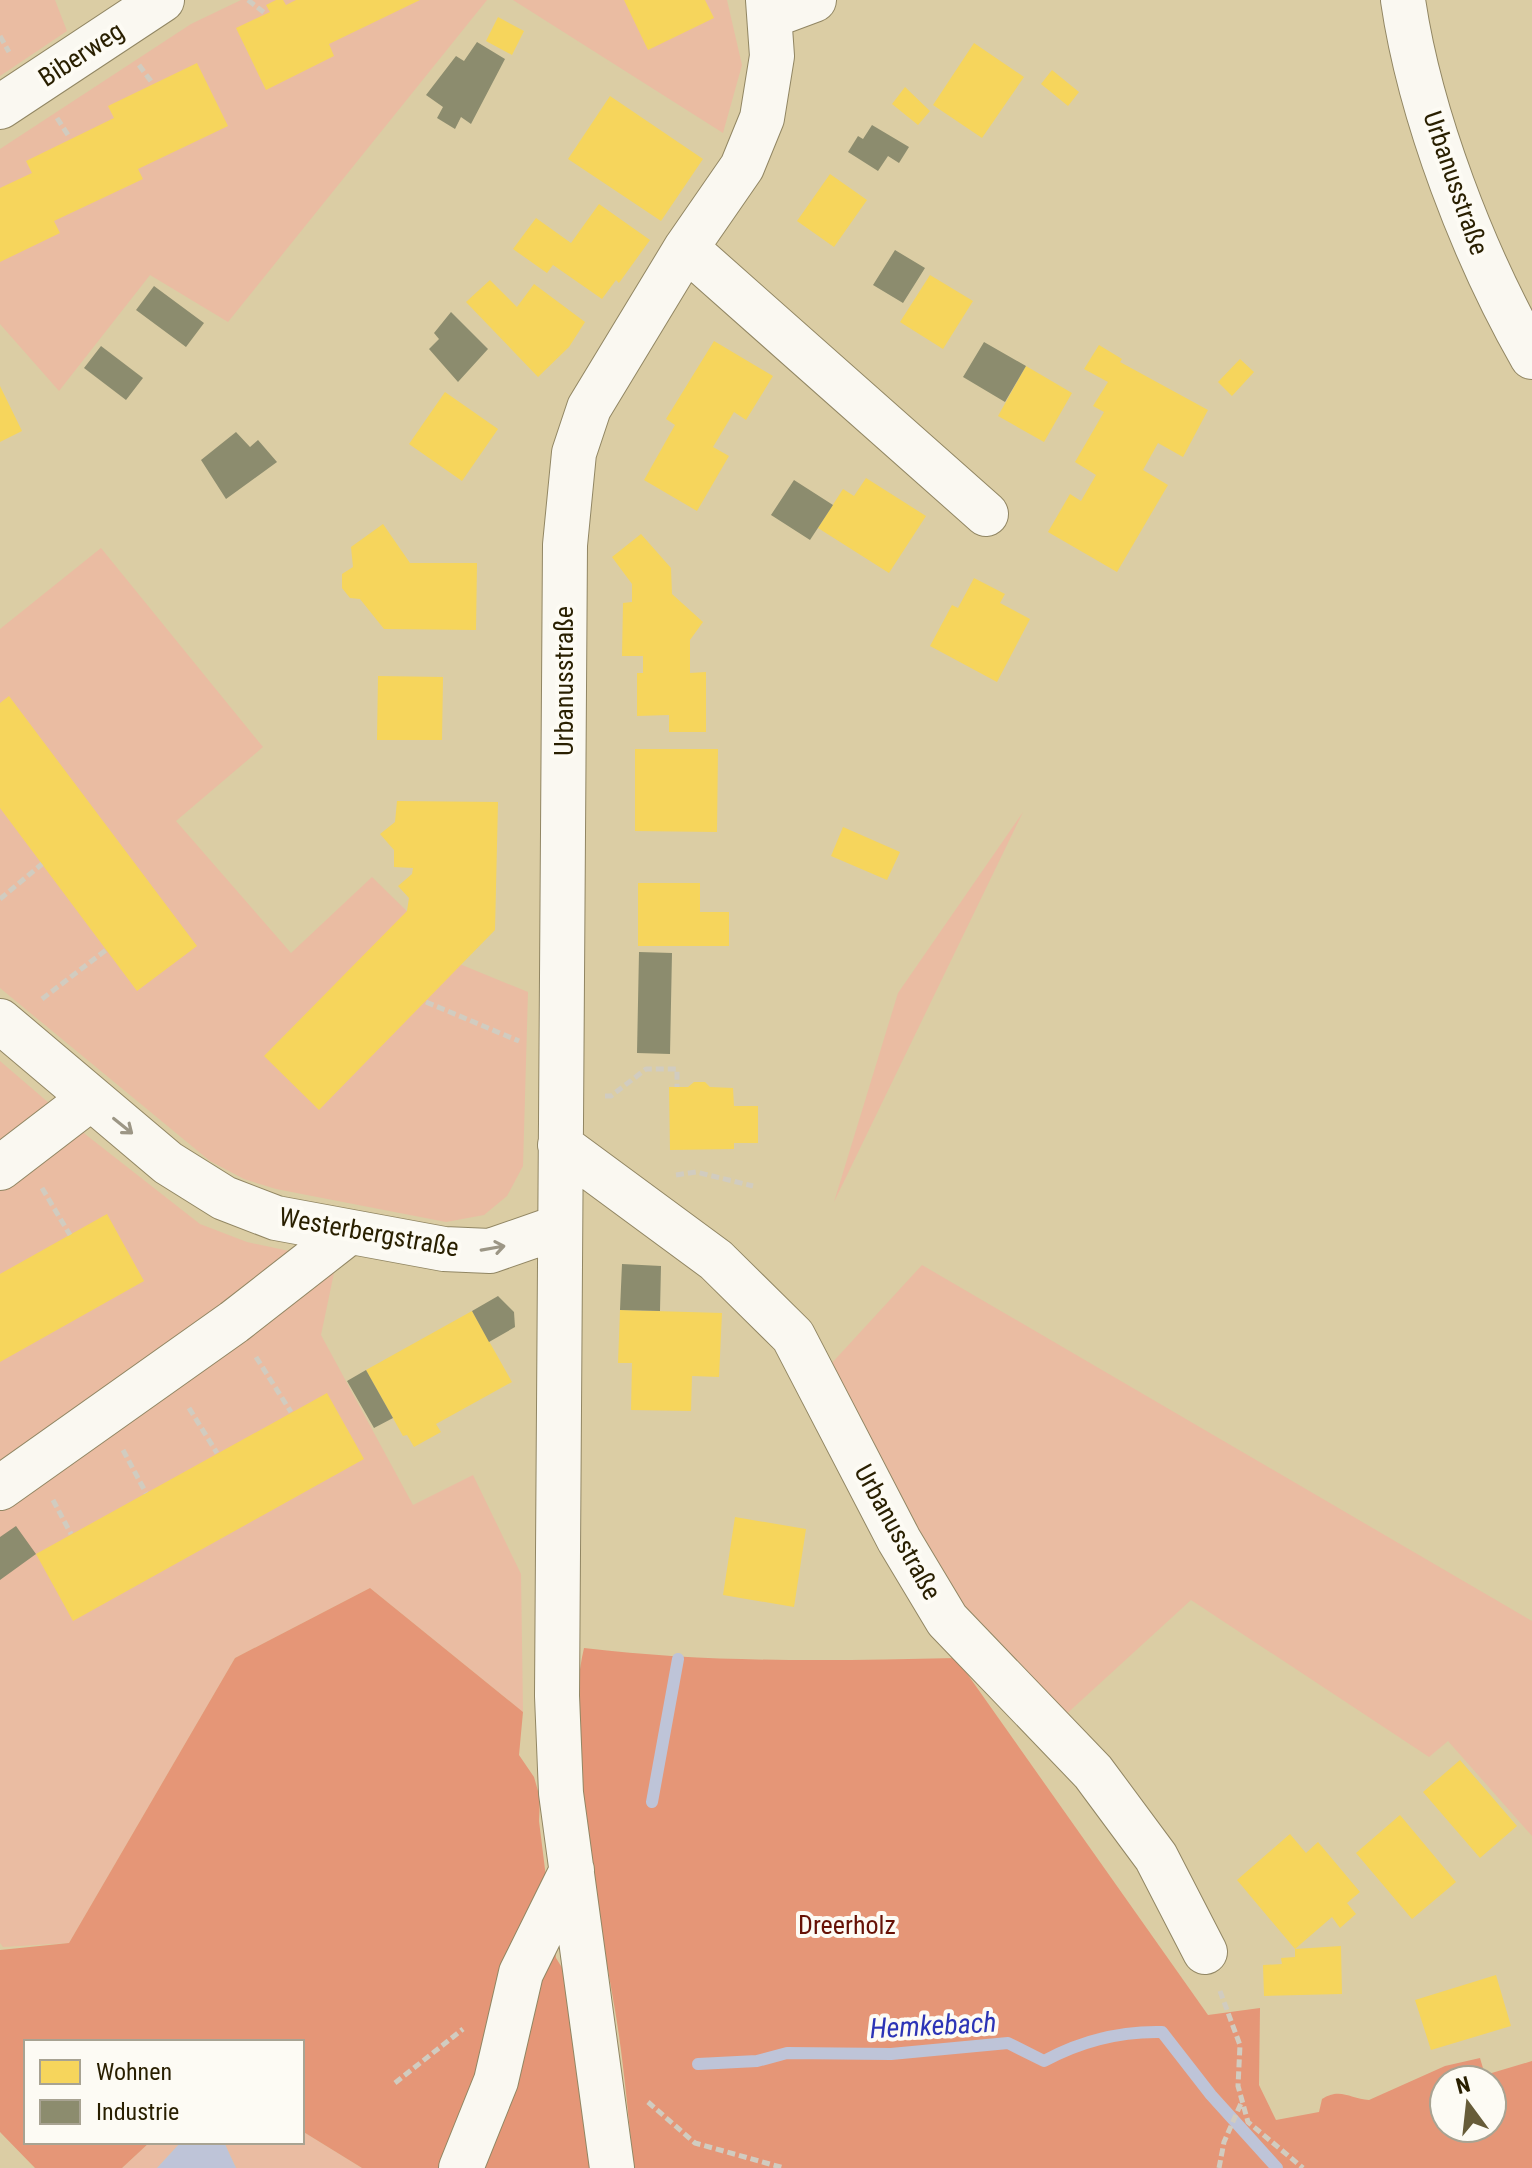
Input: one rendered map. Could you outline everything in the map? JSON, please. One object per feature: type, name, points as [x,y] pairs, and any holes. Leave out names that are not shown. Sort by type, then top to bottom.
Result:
[{"type":"street","name":"Biberweg","points":[[0,107],[162,0]]},
{"type":"street","name":"Urbanusstraße","points":[[612,2168],[561,1793],[557,1696],[565,545],[574,453],[589,408],[686,248],[742,167],[762,118],[770,82],[770,8],[814,0]]},
{"type":"street","name":"Urbanusstraße","points":[[1403,0],[1422,85],[1451,174],[1487,271],[1532,357]]},
{"type":"street","points":[[686,248],[986,514]]},
{"type":"street","name":"Westerbergstraße","points":[[3,1024],[168,1163],[224,1198],[276,1218],[444,1249],[490,1251],[559,1227]]},
{"type":"street","points":[[11,1160],[90,1099]]},
{"type":"street","name":"Urbanusstraße","points":[[560,1145],[716,1260],[793,1336],[899,1540],[947,1620],[1093,1772],[1156,1857],[1205,1952]]},
{"type":"street","points":[[0,1488],[234,1322],[348,1233]]},
{"type":"street","points":[[461,2168],[496,2081],[521,1973],[572,1870]]},
{"type":"path","points":[[248,0],[266,14]]},
{"type":"path","points":[[0,899],[42,864]]},
{"type":"path","points":[[3,1024],[106,950]]},
{"type":"path","points":[[426,1002],[521,1041],[560,1042]]},
{"type":"path","points":[[560,1098],[611,1096],[646,1069],[677,1069],[677,1087]]},
{"type":"path","points":[[11,1160],[70,1235]]},
{"type":"path","points":[[234,1322],[291,1412]]},
{"type":"path","points":[[166,1369],[217,1453]]},
{"type":"path","points":[[1205,1952],[1240,2045],[1238,2086],[1248,2122],[1303,2168]]},
{"type":"path","points":[[1219,2168],[1224,2142],[1242,2101]]},
{"type":"path","points":[[605,2106],[648,2102],[695,2143],[784,2168]]},
{"type":"shaded area","points":[[0,0],[55,0],[67,31],[0,76]]},
{"type":"shaded area","points":[[241,0],[487,0],[228,322],[150,275],[59,391],[0,324],[0,149],[191,24]]},
{"type":"shaded area","points":[[513,0],[727,0],[742,65],[723,133]]},
{"type":"shaded area","points":[[101,548],[263,747],[176,821],[291,953],[372,877],[462,965],[528,992],[523,1166],[507,1196],[484,1215],[446,1222],[276,1189],[244,1179],[210,1161],[0,988],[0,629]]},
{"type":"shaded area","points":[[1023,812],[834,1202],[898,993]]},
{"type":"shaded area","points":[[0,1061],[85,1134],[200,1224],[247,1242],[294,1252],[335,1268],[321,1335],[413,1505],[473,1475],[521,1574],[523,1712],[370,1588],[235,1658],[69,1943],[3,1947],[0,1943]]},
{"type":"shaded area","points":[[922,1265],[1532,1621],[1532,1836],[1448,1741],[1429,1757],[1191,1600],[1061,1719],[949,1593],[830,1365]]},
{"type":"shaded area","points":[[304,2132],[362,2168],[236,2168],[225,2144],[304,2144]]},
{"type":"shaded area","points":[[148,2144],[179,2144],[157,2168],[122,2168]]},
{"type":"green space","points":[[370,1588],[523,1712],[519,1755],[534,1777],[540,1798],[539,1821],[556,1958],[566,1974],[590,2168],[362,2168],[304,2132],[304,2040],[24,2040],[24,2144],[148,2144],[122,2168],[35,2168],[0,2132],[0,1950],[69,1943],[235,1658]]},
{"type":"green space","name":"Dreerholz","points":[[584,1648],[724,1659],[956,1658],[1208,2015],[1260,2008],[1259,2085],[1276,2120],[1319,2112],[1322,2099],[1334,2094],[1369,2100],[1428,2074],[1428,2144],[1508,2144],[1508,2068],[1532,2061],[1532,2168],[634,2168],[618,2030],[584,1828],[576,1733]]},
{"type":"green space","name":"Dreerholz","points":[[1480,2058],[1482,2064],[1454,2064]]},
{"type":"water","points":[[179,2144],[225,2144],[236,2168],[157,2168]]},
{"type":"building: Wohnen","points":[[283,0],[286,5],[296,0],[420,0],[329,44],[334,56],[266,90],[236,28],[270,12],[266,5]]},
{"type":"building: Wohnen","points":[[624,0],[705,0],[714,18],[648,50]]},
{"type":"building: Wohnen","points":[[498,17],[524,31],[512,55],[486,41]]},
{"type":"building: Wohnen","points":[[974,43],[1024,77],[982,138],[933,105]]},
{"type":"building: Wohnen","points":[[197,63],[228,126],[138,169],[143,179],[54,221],[60,233],[0,262],[0,188],[32,173],[26,161],[114,118],[108,106]]},
{"type":"building: Wohnen","points":[[1052,70],[1079,92],[1068,106],[1041,84]]},
{"type":"building: Wohnen","points":[[905,87],[930,111],[918,125],[892,104]]},
{"type":"building: Wohnen","points":[[610,96],[703,159],[661,221],[568,159]]},
{"type":"building: Wohnen","points":[[830,174],[867,200],[834,247],[797,221]]},
{"type":"building: Wohnen","points":[[599,204],[650,240],[619,283],[616,280],[602,299],[553,265],[547,273],[513,249],[536,218],[571,243]]},
{"type":"building: Wohnen","points":[[930,275],[973,301],[943,349],[900,322]]},
{"type":"building: Wohnen","points":[[490,280],[517,307],[534,284],[585,322],[569,347],[538,377],[466,302]]},
{"type":"building: Wohnen","points":[[714,341],[773,376],[746,420],[734,412],[713,447],[729,456],[697,511],[644,480],[675,425],[666,419]]},
{"type":"building: Wohnen","points":[[1099,345],[1122,359],[1120,362],[1208,410],[1183,457],[1158,443],[1143,470],[1168,485],[1117,572],[1048,532],[1070,494],[1081,501],[1096,475],[1075,462],[1104,412],[1093,406],[1108,382],[1084,369]]},
{"type":"building: Wohnen","points":[[1240,359],[1254,372],[1232,396],[1218,382]]},
{"type":"building: Wohnen","points":[[1026,366],[1072,393],[1044,442],[998,416]]},
{"type":"building: Wohnen","points":[[0,386],[22,431],[0,442]]},
{"type":"building: Wohnen","points":[[445,392],[498,429],[462,481],[409,444]]},
{"type":"building: Wohnen","points":[[866,478],[926,516],[889,573],[818,528],[843,489],[854,496]]},
{"type":"building: Wohnen","points":[[383,524],[410,563],[477,563],[476,630],[384,629],[360,599],[350,598],[342,588],[342,574],[353,567],[351,547]]},
{"type":"building: Wohnen","points":[[641,534],[671,568],[672,594],[703,622],[690,640],[690,673],[706,672],[706,732],[669,732],[669,715],[637,716],[637,673],[643,673],[643,656],[622,656],[623,603],[632,602],[632,584],[612,557]]},
{"type":"building: Wohnen","points":[[974,578],[1005,594],[1000,603],[1030,619],[997,682],[930,646],[952,605],[958,608]]},
{"type":"building: Wohnen","points":[[378,676],[443,677],[442,740],[377,740]]},
{"type":"building: Wohnen","points":[[9,696],[197,946],[137,991],[0,808],[0,703]]},
{"type":"building: Wohnen","points":[[635,749],[718,749],[717,832],[635,831]]},
{"type":"building: Wohnen","points":[[397,801],[498,802],[495,930],[319,1110],[264,1056],[407,911],[409,898],[398,886],[412,874],[413,868],[394,867],[394,850],[380,834],[395,822]]},
{"type":"building: Wohnen","points":[[843,827],[900,852],[887,880],[831,856]]},
{"type":"building: Wohnen","points":[[638,883],[700,883],[700,912],[729,912],[729,946],[638,946]]},
{"type":"building: Wohnen","points":[[694,1082],[705,1082],[710,1087],[733,1088],[734,1106],[758,1106],[758,1143],[734,1143],[734,1149],[670,1150],[669,1087],[688,1087]]},
{"type":"building: Wohnen","points":[[107,1214],[144,1281],[0,1362],[0,1274]]},
{"type":"building: Wohnen","points":[[620,1310],[722,1313],[719,1377],[692,1376],[691,1411],[631,1410],[632,1363],[618,1363]]},
{"type":"building: Wohnen","points":[[472,1311],[512,1382],[436,1424],[441,1432],[414,1447],[407,1435],[403,1436],[366,1370]]},
{"type":"building: Wohnen","points":[[327,1393],[364,1459],[73,1621],[36,1554]]},
{"type":"building: Wohnen","points":[[735,1517],[806,1529],[794,1607],[723,1595]]},
{"type":"building: Wohnen","points":[[1460,1760],[1517,1826],[1480,1858],[1423,1792]]},
{"type":"building: Wohnen","points":[[1400,1815],[1456,1882],[1412,1919],[1356,1853]]},
{"type":"building: Wohnen","points":[[1290,1834],[1306,1853],[1318,1842],[1360,1892],[1347,1903],[1356,1914],[1340,1928],[1332,1917],[1295,1949],[1237,1880]]},
{"type":"building: Wohnen","points":[[1341,1946],[1342,1994],[1264,1996],[1263,1965],[1282,1964],[1281,1958],[1295,1957],[1295,1949]]},
{"type":"building: Wohnen","points":[[1496,1975],[1511,2026],[1431,2050],[1415,2000]]},
{"type":"building: Industrie","points":[[477,42],[505,59],[471,124],[461,117],[455,129],[437,118],[443,107],[426,95],[456,56],[464,61]]},
{"type":"building: Industrie","points":[[872,125],[909,147],[899,163],[888,156],[878,171],[848,152],[858,136],[863,139]]},
{"type":"building: Industrie","points":[[895,250],[925,268],[903,303],[873,285]]},
{"type":"building: Industrie","points":[[154,286],[204,323],[186,347],[136,310]]},
{"type":"building: Industrie","points":[[451,312],[488,349],[458,382],[429,349],[439,339],[434,333]]},
{"type":"building: Industrie","points":[[984,342],[1026,366],[1005,402],[963,377]]},
{"type":"building: Industrie","points":[[101,346],[143,378],[126,400],[84,368]]},
{"type":"building: Industrie","points":[[236,432],[250,447],[258,440],[277,462],[226,499],[201,460]]},
{"type":"building: Industrie","points":[[794,480],[833,505],[810,540],[771,515]]},
{"type":"building: Industrie","points":[[639,952],[672,953],[670,1054],[637,1053]]},
{"type":"building: Industrie","points":[[622,1264],[661,1266],[660,1311],[620,1310]]},
{"type":"building: Industrie","points":[[498,1296],[514,1312],[515,1327],[489,1342],[472,1311]]},
{"type":"building: Industrie","points":[[366,1370],[393,1418],[374,1428],[347,1381]]},
{"type":"building: Industrie","points":[[16,1526],[36,1554],[0,1580],[0,1537]]},
{"type":"waterway","points":[[652,1802],[678,1659]]},
{"type":"waterway","name":"Hemkebach","points":[[698,2064],[757,2061],[787,2053],[891,2054],[1008,2043],[1044,2061],[1101,2039],[1131,2033],[1162,2032],[1211,2095],[1277,2168]]}]
